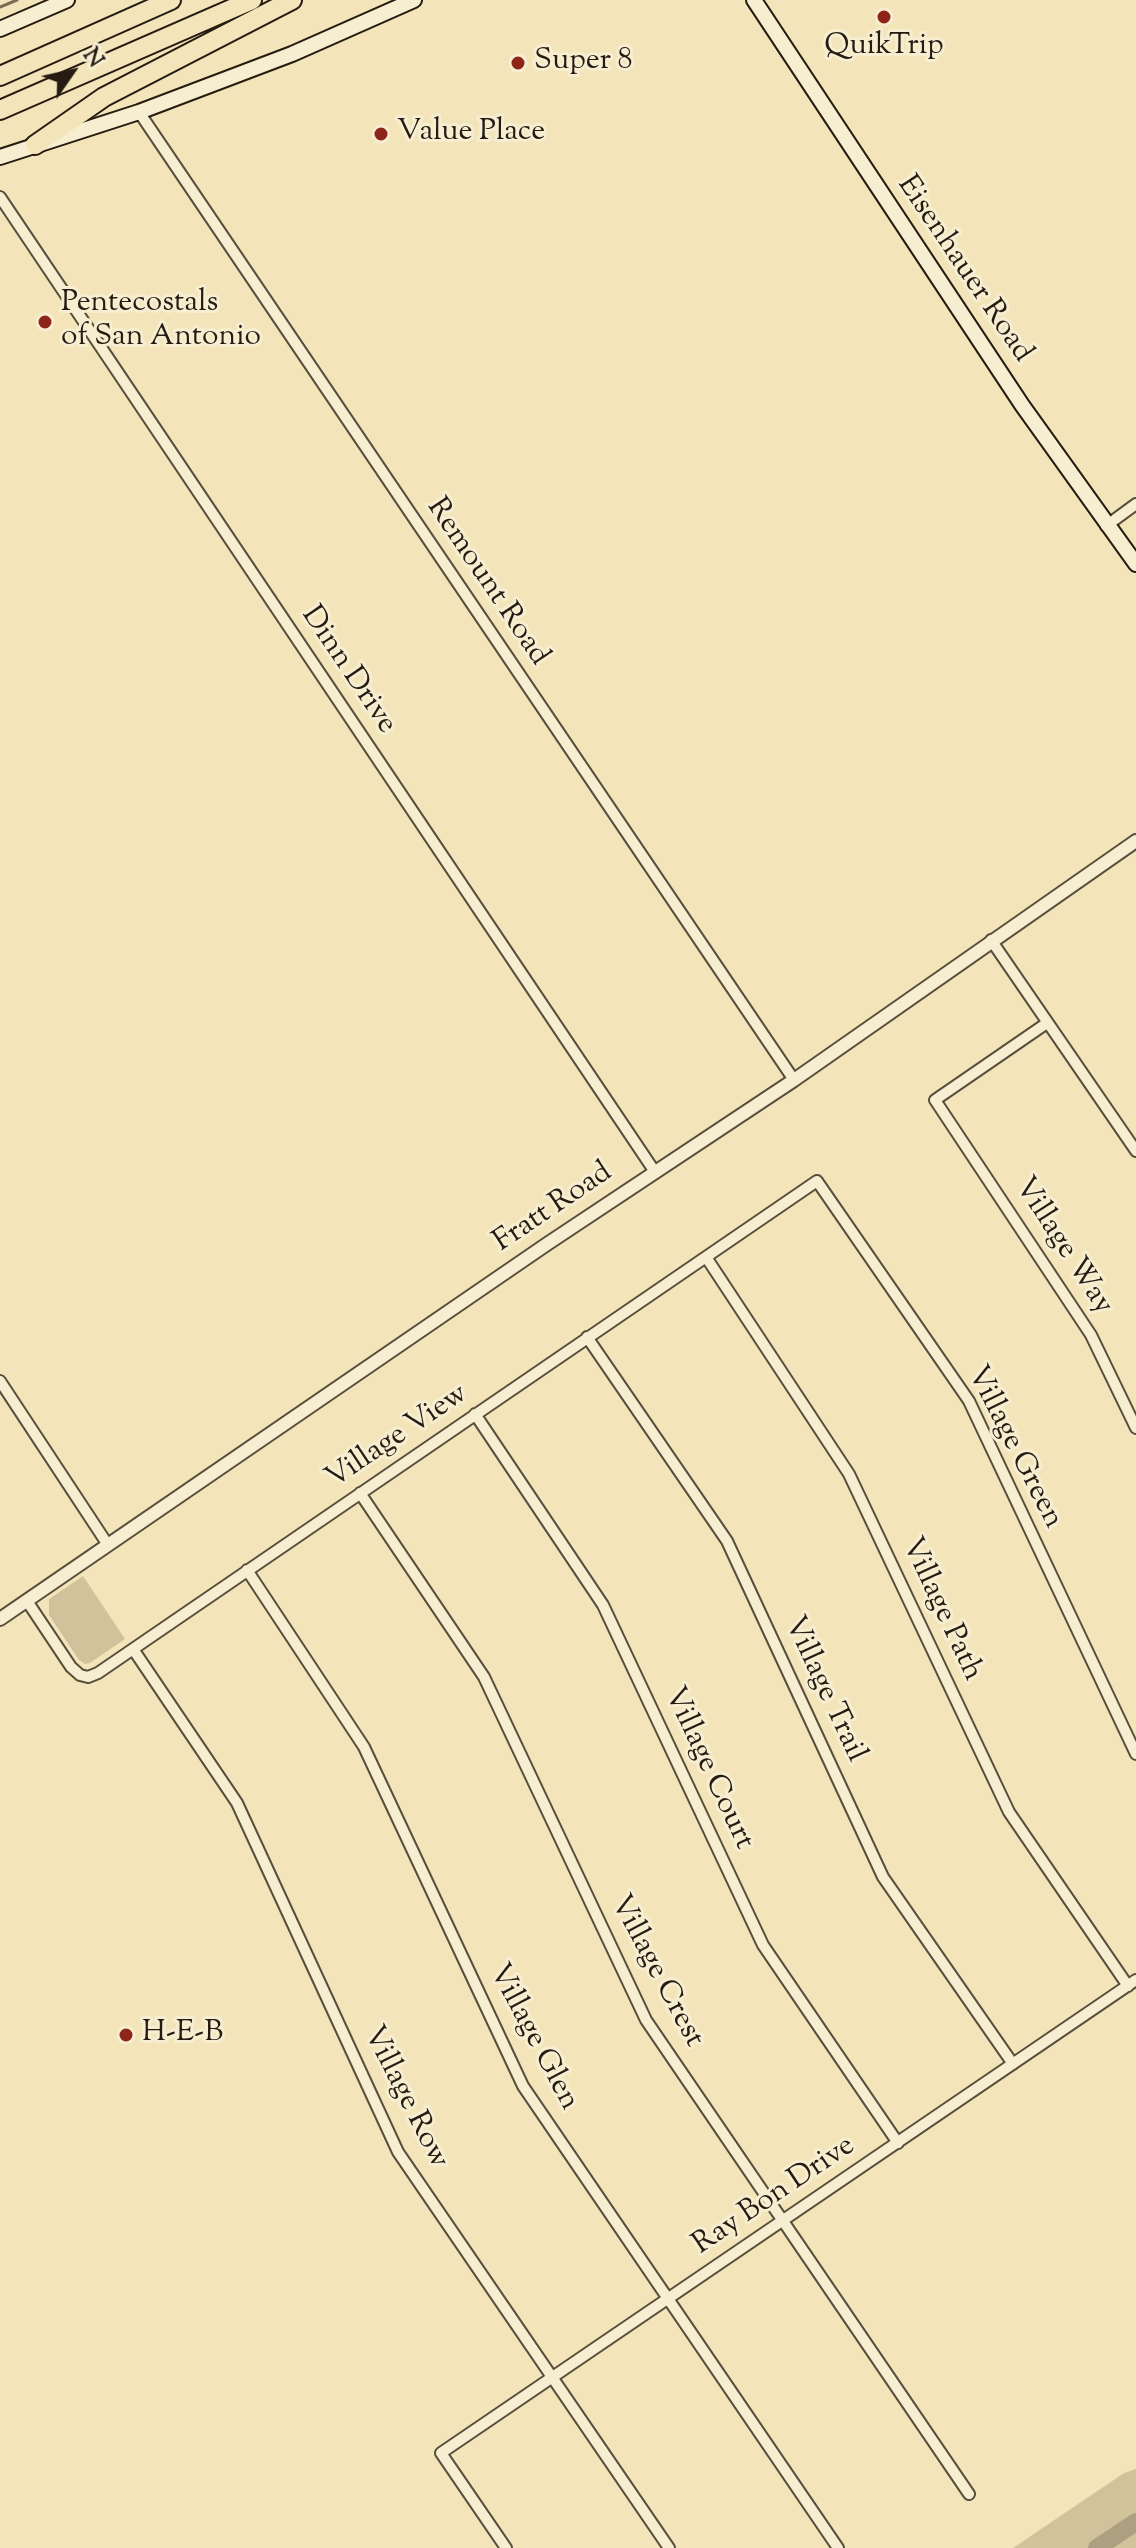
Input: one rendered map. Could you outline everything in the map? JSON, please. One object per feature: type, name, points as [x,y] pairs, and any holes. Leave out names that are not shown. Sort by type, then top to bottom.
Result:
[{"type":"highway","points":[[0,76],[171,0]]},
{"type":"highway","points":[[0,110],[252,0]]},
{"type":"highway","points":[[35,145],[104,97],[292,0]]},
{"type":"main road","points":[[0,29],[67,0]]},
{"type":"main road","points":[[0,157],[139,112],[292,54],[414,0]]},
{"type":"main road","name":"Eisenhauer Road","points":[[754,0],[1022,405],[1136,564]]},
{"type":"street","name":"Remount Road","points":[[139,112],[794,1080]]},
{"type":"street","name":"Dinn Drive","points":[[0,197],[655,1172]]},
{"type":"street","points":[[1106,526],[1136,504]]},
{"type":"street","name":"Fratt Road","points":[[0,1619],[794,1080],[1136,841]]},
{"type":"street","points":[[991,940],[1136,1151]]},
{"type":"street","name":"Village Way","points":[[1047,1023],[935,1100],[1091,1335],[1136,1428]]},
{"type":"street","name":"Village View","points":[[27,1601],[71,1667],[88,1677],[98,1673],[817,1181]]},
{"type":"street","name":"Village Green","points":[[817,1181],[969,1401],[1136,1754]]},
{"type":"street","name":"Village Path","points":[[706,1257],[849,1474],[1009,1812],[1132,1983]]},
{"type":"street","name":"Village Trail","points":[[587,1337],[727,1541],[883,1877],[1013,2064]]},
{"type":"street","points":[[0,1381],[108,1545]]},
{"type":"street","name":"Village Court","points":[[475,1414],[603,1605],[763,1945],[898,2143]]},
{"type":"street","name":"Village Crest","points":[[360,1493],[484,1677],[646,2020],[969,2494]]},
{"type":"street","name":"Village Glen","points":[[247,1570],[364,1747],[523,2086],[838,2548]]},
{"type":"street","name":"Village Row","points":[[133,1649],[237,1803],[398,2152],[669,2548]]},
{"type":"street","name":"Ray Bon Drive","points":[[506,2548],[441,2453],[1132,1983]]},
{"type":"shaded area","points":[[83,1576],[125,1639],[85,1664],[79,1660],[49,1615],[49,1599]]},
{"type":"shaded area","points":[[1136,2469],[1136,2548],[1013,2548],[1124,2473]]},
{"type":"waterway","points":[[0,7],[17,0]]},
{"type":"waterway","points":[[1097,2548],[1136,2522]]},
{"type":"place","name":"QuikTrip","points":[[884,17]]},
{"type":"place","name":"Super 8","points":[[518,63]]},
{"type":"place","name":"Value Place","points":[[381,134]]},
{"type":"place","name":"Pentecostals of San Antonio","points":[[45,322]]},
{"type":"place","name":"H-E-B","points":[[126,2035]]}]
